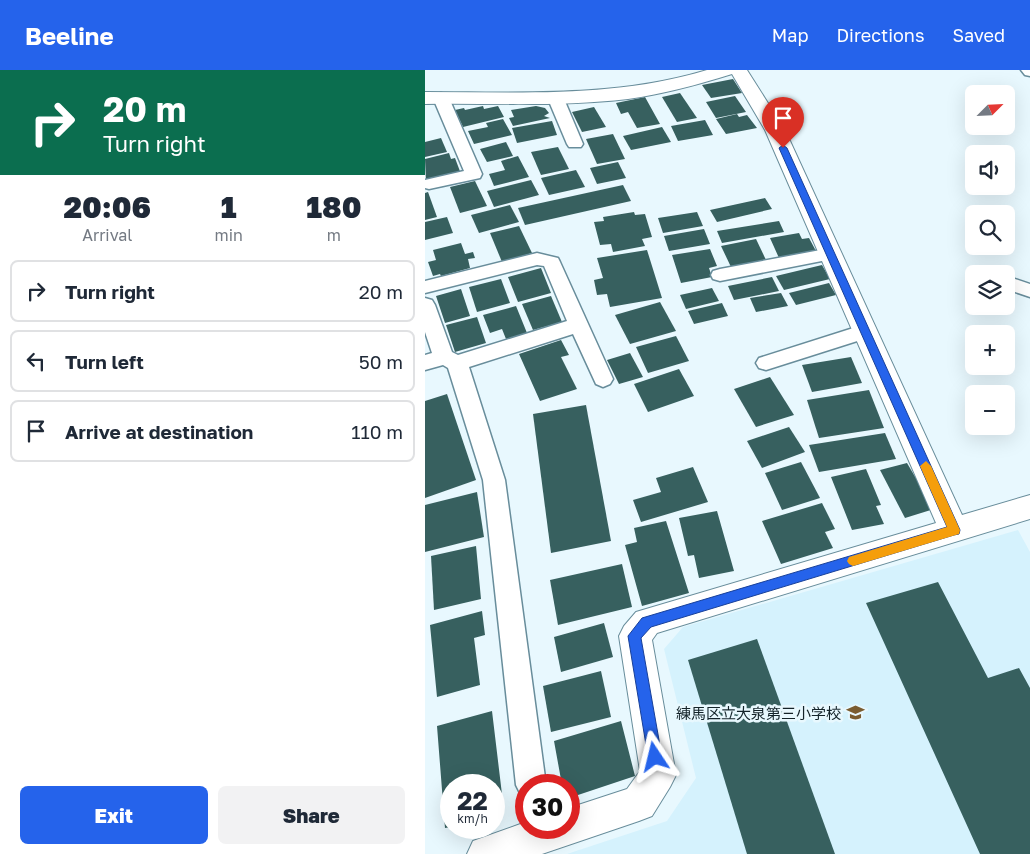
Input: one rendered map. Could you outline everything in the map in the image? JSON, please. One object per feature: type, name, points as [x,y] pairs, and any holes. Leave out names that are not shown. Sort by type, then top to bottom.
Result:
[{"type":"street","points":[[433,98],[555,99],[656,89],[726,70]]},
{"type":"street","points":[[739,70],[775,130],[954,530]]},
{"type":"street","points":[[580,821],[639,803],[658,775],[635,636],[647,622],[1030,507]]},
{"type":"street","points":[[486,854],[527,839]]},
{"type":"lane","points":[[429,184],[474,174],[433,98]]},
{"type":"lane","points":[[555,99],[575,144]]},
{"type":"lane","points":[[720,275],[831,254]]},
{"type":"lane","points":[[425,287],[537,259],[551,262],[603,379]]},
{"type":"lane","points":[[1015,285],[1030,291]]},
{"type":"lane","points":[[425,305],[442,361],[494,480],[530,774]]},
{"type":"lane","points":[[442,361],[578,325]]},
{"type":"lane","points":[[766,363],[866,331]]},
{"type":"shaded area","name":"練馬区立大泉第三小学校","points":[[1018,530],[1030,552],[1030,854],[567,854],[667,821],[696,778],[664,649],[683,627]]},
{"type":"building","points":[[733,79],[742,93],[711,98],[702,85]]},
{"type":"building","points":[[680,93],[697,118],[677,122],[662,97]]},
{"type":"building","points":[[735,96],[746,112],[716,118],[706,102]]},
{"type":"building","points":[[645,97],[660,124],[637,128],[628,112],[621,114],[616,103]]},
{"type":"building","points":[[483,106],[484,109],[498,106],[504,117],[463,127],[455,110]]},
{"type":"building","points":[[536,106],[545,108],[549,113],[544,116],[550,118],[513,126],[509,118],[514,117],[511,110]]},
{"type":"building","points":[[594,107],[606,127],[582,132],[572,112]]},
{"type":"building","points":[[737,114],[739,117],[747,115],[757,128],[726,134],[716,119]]},
{"type":"building","points":[[503,119],[512,135],[474,144],[468,131],[488,127],[486,123]]},
{"type":"building","points":[[705,120],[713,135],[678,141],[671,126]]},
{"type":"building","points":[[552,121],[557,135],[517,143],[512,128]]},
{"type":"building","points":[[662,127],[671,142],[631,150],[623,136]]},
{"type":"building","points":[[613,134],[625,159],[597,164],[586,139]]},
{"type":"building","points":[[441,138],[447,152],[425,157],[425,142]]},
{"type":"building","points":[[506,142],[513,156],[487,162],[480,149]]},
{"type":"building","points":[[558,147],[569,169],[541,175],[531,152]]},
{"type":"building","points":[[449,153],[451,159],[455,158],[461,174],[426,182],[425,159]]},
{"type":"building","points":[[518,156],[529,177],[494,186],[489,174],[505,170],[501,161]]},
{"type":"building","points":[[618,162],[626,178],[597,184],[590,168]]},
{"type":"building","points":[[576,170],[585,187],[549,195],[541,178]]},
{"type":"building","points":[[531,180],[539,195],[494,207],[487,191]]},
{"type":"building","points":[[475,181],[487,206],[460,213],[450,187]]},
{"type":"building","points":[[623,185],[631,201],[525,225],[518,208]]},
{"type":"building","points":[[428,192],[437,217],[425,220],[425,193]]},
{"type":"building","points":[[765,198],[772,209],[717,222],[710,210]]},
{"type":"building","points":[[510,205],[519,222],[479,233],[471,215]]},
{"type":"building","points":[[634,212],[635,215],[645,214],[652,237],[642,239],[645,246],[613,252],[611,244],[600,245],[594,222],[604,221],[603,217]]},
{"type":"building","points":[[697,212],[703,226],[663,233],[658,218]]},
{"type":"building","points":[[447,217],[453,233],[425,240],[425,222]]},
{"type":"building","points":[[779,221],[784,232],[722,243],[717,231]]},
{"type":"building","points":[[519,226],[532,253],[502,262],[490,233]]},
{"type":"building","points":[[704,229],[710,244],[669,251],[664,236]]},
{"type":"building","points":[[799,233],[802,239],[809,238],[816,251],[779,258],[770,238]]},
{"type":"building","points":[[756,239],[766,260],[731,267],[721,246]]},
{"type":"building","points":[[461,243],[465,254],[473,252],[475,258],[468,259],[470,268],[441,276],[440,274],[433,276],[428,262],[436,260],[433,250]]},
{"type":"building","points":[[710,249],[717,266],[709,268],[712,277],[681,283],[672,255]]},
{"type":"building","points":[[647,250],[662,298],[610,307],[607,294],[597,295],[594,280],[603,278],[597,258]]},
{"type":"building","points":[[822,265],[830,279],[784,290],[776,276]]},
{"type":"building","points":[[541,268],[551,293],[518,302],[508,277]]},
{"type":"building","points":[[772,277],[779,291],[734,300],[728,286]]},
{"type":"building","points":[[501,279],[510,303],[477,312],[469,287]]},
{"type":"building","points":[[829,283],[836,295],[796,305],[789,293]]},
{"type":"building","points":[[712,288],[719,301],[686,309],[680,295]]},
{"type":"building","points":[[461,289],[470,316],[445,323],[436,296]]},
{"type":"building","points":[[781,293],[788,306],[756,312],[750,298]]},
{"type":"building","points":[[551,296],[562,322],[533,330],[522,304]]},
{"type":"building","points":[[660,302],[676,331],[630,344],[615,315]]},
{"type":"building","points":[[722,303],[728,316],[694,324],[688,311]]},
{"type":"building","points":[[516,306],[527,333],[506,339],[502,329],[490,333],[483,315]]},
{"type":"building","points":[[477,317],[486,343],[455,352],[446,325]]},
{"type":"building","points":[[676,336],[689,361],[648,373],[636,347]]},
{"type":"building","points":[[561,340],[569,355],[561,357],[577,389],[540,401],[519,354]]},
{"type":"building","points":[[630,353],[643,377],[619,384],[607,360]]},
{"type":"building","points":[[851,357],[862,383],[812,392],[802,365]]},
{"type":"building","points":[[679,369],[694,396],[648,412],[634,384]]},
{"type":"building","points":[[770,377],[794,415],[756,427],[734,389]]},
{"type":"building","points":[[869,390],[884,428],[819,438],[807,400]]},
{"type":"building","points":[[447,394],[476,480],[425,498],[425,401]]},
{"type":"building","points":[[586,405],[611,541],[551,553],[533,414]]},
{"type":"building","points":[[789,427],[805,452],[762,468],[747,441]]},
{"type":"building","points":[[885,433],[896,459],[819,472],[809,445]]},
{"type":"building","points":[[801,462],[820,498],[782,510],[765,473]]},
{"type":"building","points":[[907,463],[934,509],[905,518],[880,470]]},
{"type":"building","points":[[693,467],[708,502],[641,522],[633,500],[661,492],[656,478]]},
{"type":"building","points":[[866,469],[881,505],[876,506],[884,524],[852,530],[831,477]]},
{"type":"building","points":[[477,492],[484,537],[425,552],[425,505]]},
{"type":"building","points":[[822,503],[835,529],[825,532],[833,548],[781,564],[762,521]]},
{"type":"building","points":[[717,511],[734,571],[699,578],[694,555],[688,556],[679,518]]},
{"type":"building","points":[[666,521],[689,593],[642,606],[625,545],[637,542],[634,528]]},
{"type":"building","points":[[476,546],[481,599],[434,610],[431,556]]},
{"type":"building","points":[[622,564],[632,607],[558,625],[550,580]]},
{"type":"building","points":[[938,582],[988,678],[1019,668],[1030,688],[1030,854],[980,854],[866,603]]},
{"type":"building","points":[[482,611],[485,635],[474,638],[480,685],[437,697],[430,625]]},
{"type":"building","points":[[604,623],[613,657],[561,672],[554,637]]},
{"type":"building","points":[[757,639],[835,854],[747,854],[688,660]]},
{"type":"building","points":[[601,671],[611,717],[551,732],[543,686]]},
{"type":"building","points":[[492,711],[500,774],[441,774],[437,726]]},
{"type":"building","points":[[621,721],[635,776],[580,794],[580,774],[560,774],[554,741]]},
{"type":"slow traffic","points":[[853,561],[954,530],[926,466]]},
{"type":"place","name":"練馬区立大泉第三小学校","points":[[855,713]]},
{"type":"route","points":[[655,757],[635,636],[647,622],[954,530],[783,148]]}]
